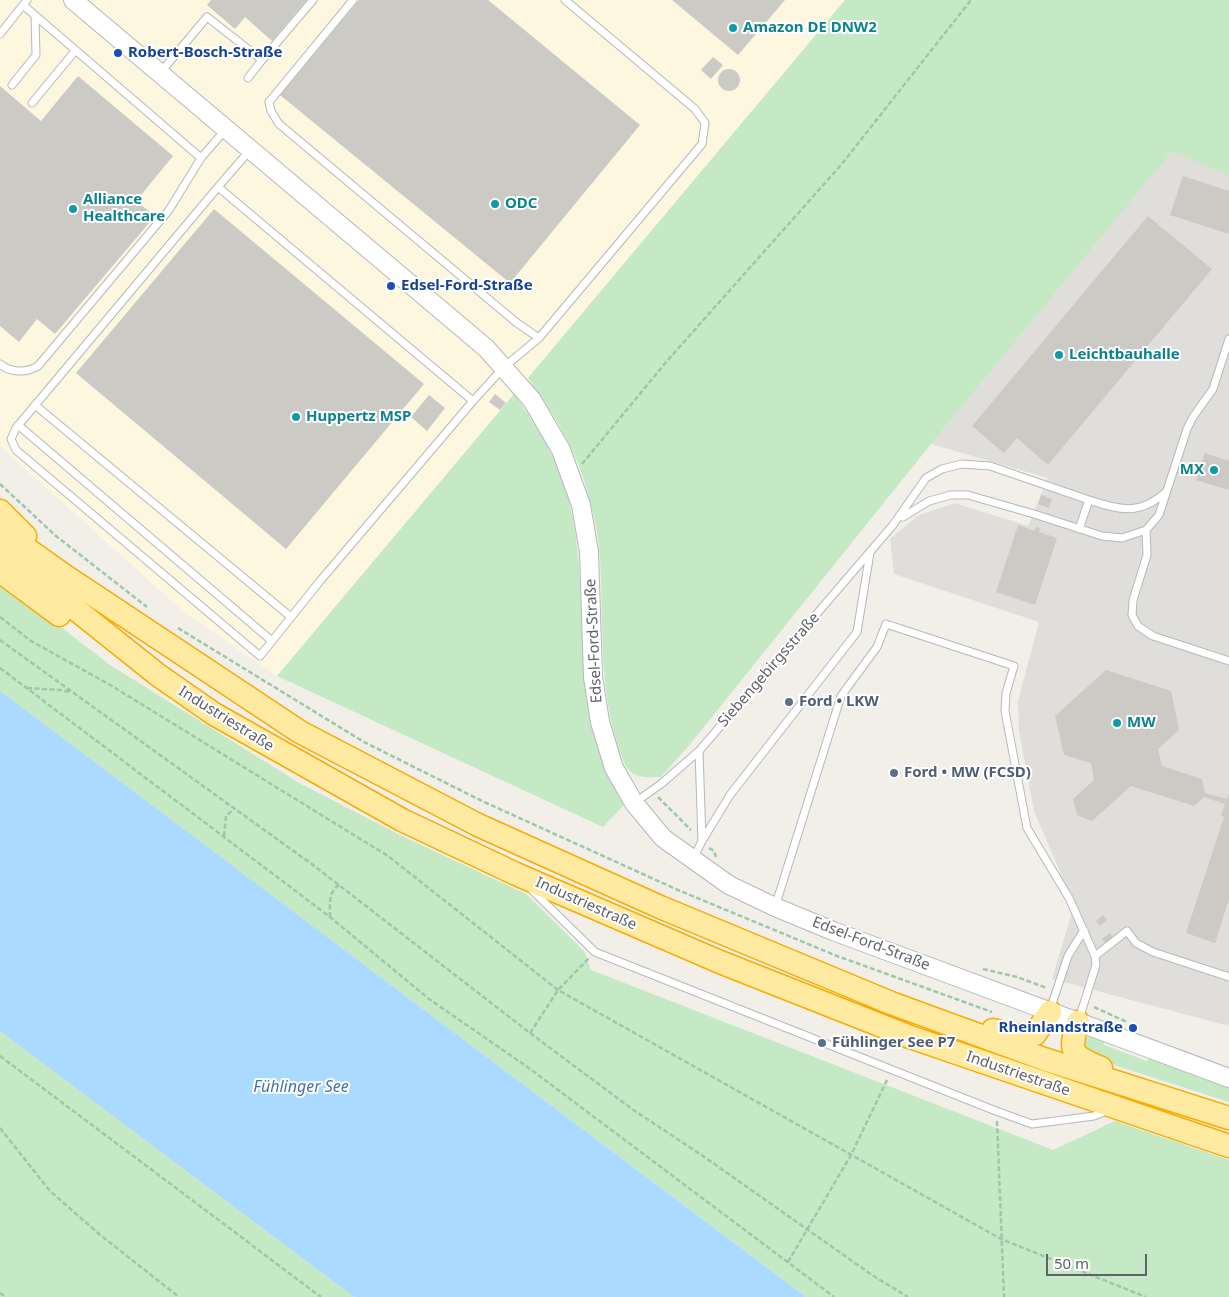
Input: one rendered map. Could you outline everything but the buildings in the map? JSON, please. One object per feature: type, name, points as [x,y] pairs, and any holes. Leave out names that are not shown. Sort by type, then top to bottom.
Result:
[{"type":"highway","points":[[0,511],[65,576]]},
{"type":"highway","name":"Industriestraße","points":[[0,530],[65,576],[300,732],[470,821],[660,907],[891,1004],[1044,1060],[1229,1118]]},
{"type":"highway","name":"Industriestraße","points":[[0,550],[158,675],[214,714],[393,816],[516,874],[720,962],[910,1037],[1229,1146]]},
{"type":"highway","points":[[0,571],[20,588],[104,647],[158,675]]},
{"type":"highway","points":[[891,1004],[1014,1036],[1035,1034],[1053,1002]]},
{"type":"highway","points":[[1081,1012],[1072,1040],[1073,1051],[1082,1060],[1179,1102]]},
{"type":"street","name":"Edsel-Ford-Straße","points":[[73,0],[486,348],[532,400],[561,450],[581,505],[589,552],[593,677],[600,722],[614,768],[634,804],[663,838],[729,885],[775,907],[1081,1012],[1229,1078]]},
{"type":"lane","points":[[248,78],[313,0]]},
{"type":"lane","points":[[353,0],[269,102],[270,111],[280,124],[510,316],[539,338]]},
{"type":"lane","points":[[250,150],[18,425],[11,439],[16,450],[260,656],[473,401],[504,367],[539,338],[702,144],[706,123],[695,109],[565,0]]},
{"type":"lane","points":[[0,34],[25,3],[35,16],[201,158]]},
{"type":"lane","points":[[12,85],[36,55],[35,16]]},
{"type":"lane","points":[[160,74],[207,17],[262,60]]},
{"type":"lane","points":[[32,103],[75,51]]},
{"type":"lane","points":[[0,364],[5,368],[18,371],[31,370],[38,366],[169,210],[201,158],[226,129]]},
{"type":"lane","points":[[218,187],[473,401]]},
{"type":"lane","points":[[893,526],[907,513],[929,501],[951,495],[968,495],[1102,536],[1122,538],[1146,530],[1160,515],[1187,429],[1213,389],[1229,339]]},
{"type":"lane","points":[[35,405],[292,617]]},
{"type":"lane","points":[[18,425],[272,641]]},
{"type":"lane","points":[[893,526],[926,478],[942,468],[962,464],[990,466],[1117,508],[1135,509],[1145,507],[1167,492]]},
{"type":"lane","points":[[1079,529],[1089,500]]},
{"type":"lane","name":"Siebengebirgsstraße","points":[[634,804],[699,752],[893,526]]},
{"type":"lane","points":[[1146,530],[1147,555],[1132,600],[1132,615],[1138,626],[1152,636],[1229,661]]},
{"type":"lane","points":[[693,860],[702,841],[730,795],[857,632],[870,552]]},
{"type":"lane","points":[[775,907],[841,696],[877,647],[886,624],[1014,666],[1006,693],[1005,711],[1027,828],[1069,898],[1095,956],[1096,965],[1081,1012]]},
{"type":"lane","points":[[699,752],[702,841]]},
{"type":"lane","points":[[516,874],[595,952],[996,1111],[1032,1124],[1094,1116],[1113,1107]]},
{"type":"lane","points":[[1053,1002],[1068,956],[1084,930]]},
{"type":"lane","points":[[1095,956],[1127,931],[1136,943],[1154,952],[1229,977]]},
{"type":"path","points":[[578,469],[667,361],[841,165],[970,0]]},
{"type":"path","points":[[0,484],[56,536],[148,608]]},
{"type":"path","points":[[0,617],[30,641],[112,686],[388,856],[558,990],[1001,1239],[1146,1297]]},
{"type":"path","points":[[172,624],[364,742],[482,801],[678,890],[837,956],[993,1012]]},
{"type":"path","points":[[0,640],[339,885],[530,1033],[632,1109],[703,1156],[872,1275],[908,1297]]},
{"type":"path","points":[[0,668],[330,917],[429,999],[526,1066],[834,1297]]},
{"type":"path","points":[[26,688],[60,690],[74,694]]},
{"type":"path","points":[[651,790],[714,851],[717,861]]},
{"type":"path","points":[[224,837],[226,816],[234,809]]},
{"type":"path","points":[[330,917],[331,893],[339,885]]},
{"type":"path","points":[[530,1033],[558,990],[595,952]]},
{"type":"path","points":[[977,968],[1017,978],[1053,1002]]},
{"type":"path","points":[[1081,1012],[1129,1023]]},
{"type":"path","points":[[0,1056],[321,1297]]},
{"type":"path","points":[[788,1262],[851,1155],[891,1070]]},
{"type":"path","points":[[996,1111],[1004,1297]]},
{"type":"path","points":[[0,1128],[50,1191],[99,1234],[179,1297]]},
{"type":"path","points":[[0,1293],[6,1297]]},
{"type":"shaded area","points":[[0,0],[845,0],[277,676],[184,612],[0,446]]},
{"type":"shaded area","points":[[1229,81],[1229,1026],[1052,979],[1075,902],[1069,893],[1034,811],[1019,731],[1018,701],[1039,622],[894,574],[890,539],[919,515],[955,503],[1028,526],[1048,478],[931,444]]},
{"type":"green space","points":[[845,0],[1229,0],[1229,176],[1172,151],[931,444],[691,743],[661,777],[635,775],[627,767],[618,745],[607,700],[603,653],[599,545],[586,487],[581,470],[566,438],[549,408],[528,378]]},
{"type":"green space","points":[[514,394],[548,447],[561,475],[570,505],[579,566],[583,659],[590,720],[603,764],[624,805],[603,827],[277,676]]},
{"type":"green space","points":[[0,580],[110,665],[301,784],[404,837],[526,894],[584,951],[591,970],[1053,1150],[1115,1121],[1229,1160],[1229,1297],[806,1297],[0,691]]},
{"type":"green space","points":[[0,1031],[354,1297],[0,1297]]},
{"type":"green space","points":[[1093,1036],[1104,1041],[1104,1045],[1147,1061],[1149,1058],[1229,1086],[1229,1102],[1086,1056],[1082,1041]]},
{"type":"water","name":"Fühlinger See","points":[[0,691],[806,1297],[354,1297],[0,1031]]},
{"type":"place","name":"Amazon DE DNW2","points":[[733,28]]},
{"type":"place","name":"Robert-Bosch-Straße","points":[[118,53]]},
{"type":"place","name":"ODC","points":[[495,204]]},
{"type":"place","name":"Alliance Healthcare","points":[[73,209]]},
{"type":"place","name":"Edsel-Ford-Straße","points":[[391,286]]},
{"type":"place","name":"Leichtbauhalle","points":[[1059,355]]},
{"type":"place","name":"Huppertz MSP","points":[[296,417]]},
{"type":"place","name":"MX","points":[[1214,470]]},
{"type":"place","name":"Ford • LKW","points":[[789,702]]},
{"type":"place","name":"MW","points":[[1117,723]]},
{"type":"place","name":"Ford • MW (FCSD)","points":[[894,773]]},
{"type":"place","name":"Rheinlandstraße","points":[[1133,1028]]},
{"type":"place","name":"Fühlinger See P7","points":[[822,1043]]}]
